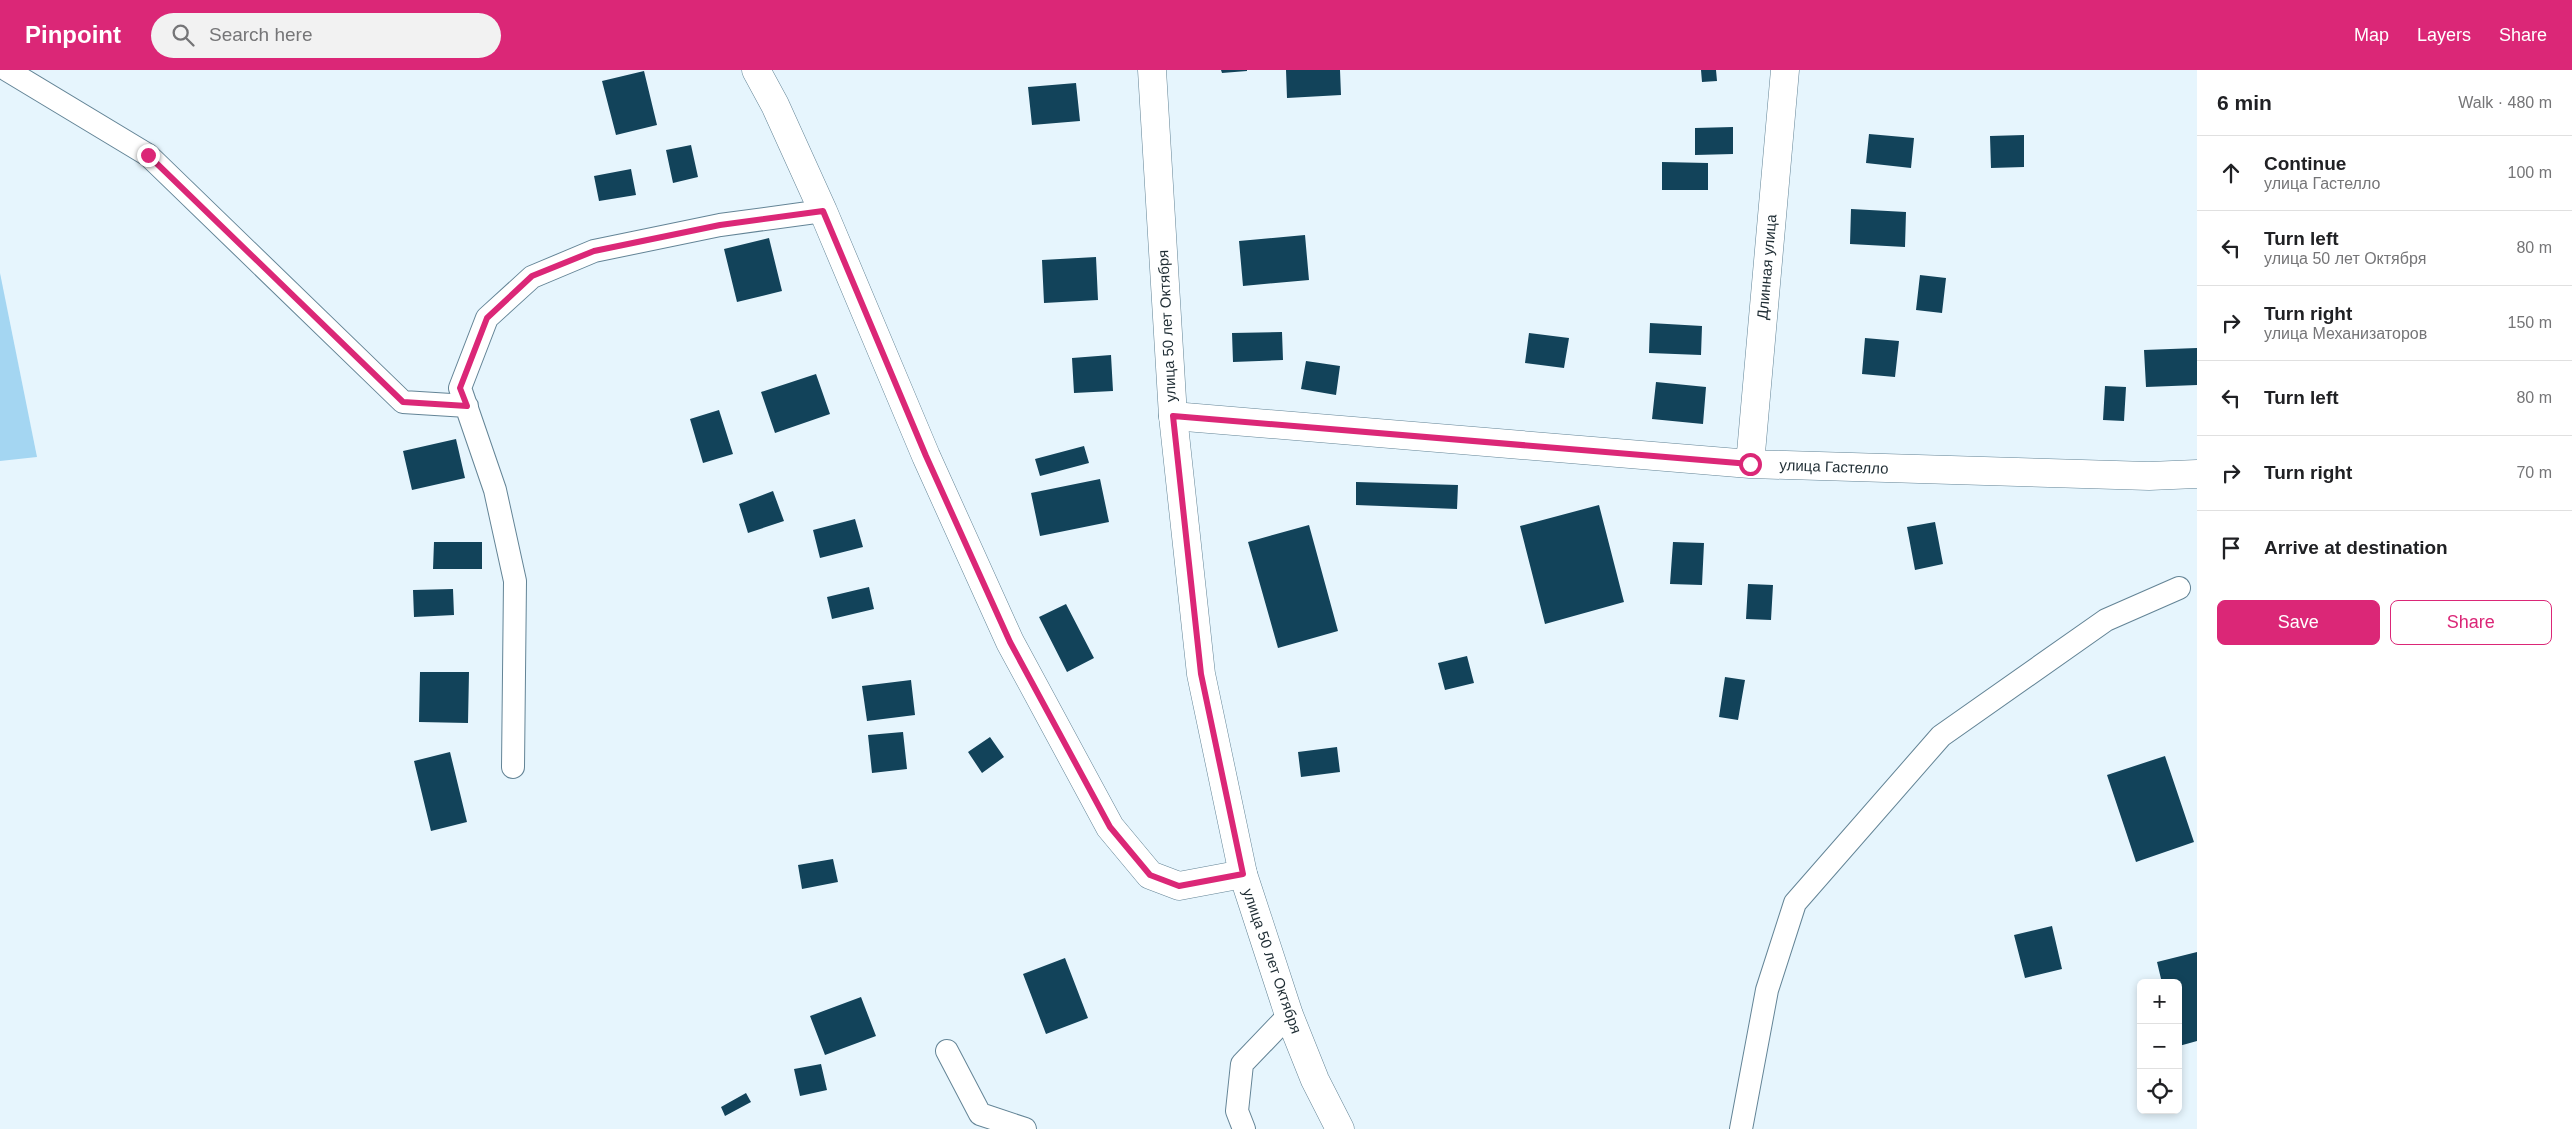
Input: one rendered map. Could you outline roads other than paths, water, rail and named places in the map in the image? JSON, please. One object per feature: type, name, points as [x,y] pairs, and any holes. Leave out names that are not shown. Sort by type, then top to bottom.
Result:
[{"type":"street","points":[[756,70],[775,105],[823,211],[926,456],[1010,642],[1110,827],[1150,875],[1179,886],[1243,874]]},
{"type":"street","name":"улица 50 лет Октября","points":[[1152,70],[1173,416],[1201,674],[1243,874],[1289,1015],[1315,1080],[1340,1129]]},
{"type":"street","name":"Длинная улица","points":[[1750,464],[1785,70]]},
{"type":"street","name":"улица Гастелло","points":[[1173,416],[1750,464],[2149,476],[2197,474]]},
{"type":"lane","points":[[7,70],[148,155],[403,402],[467,406]]},
{"type":"lane","points":[[513,767],[515,581],[495,490],[460,388],[487,318],[532,276],[594,251],[720,225],[823,211]]},
{"type":"lane","points":[[1741,1129],[1767,990],[1795,903],[1941,736],[2106,620],[2179,588]]},
{"type":"lane","points":[[1244,1129],[1238,1111],[1242,1064],[1289,1015]]},
{"type":"lane","points":[[947,1051],[980,1114],[1025,1129]]}]
